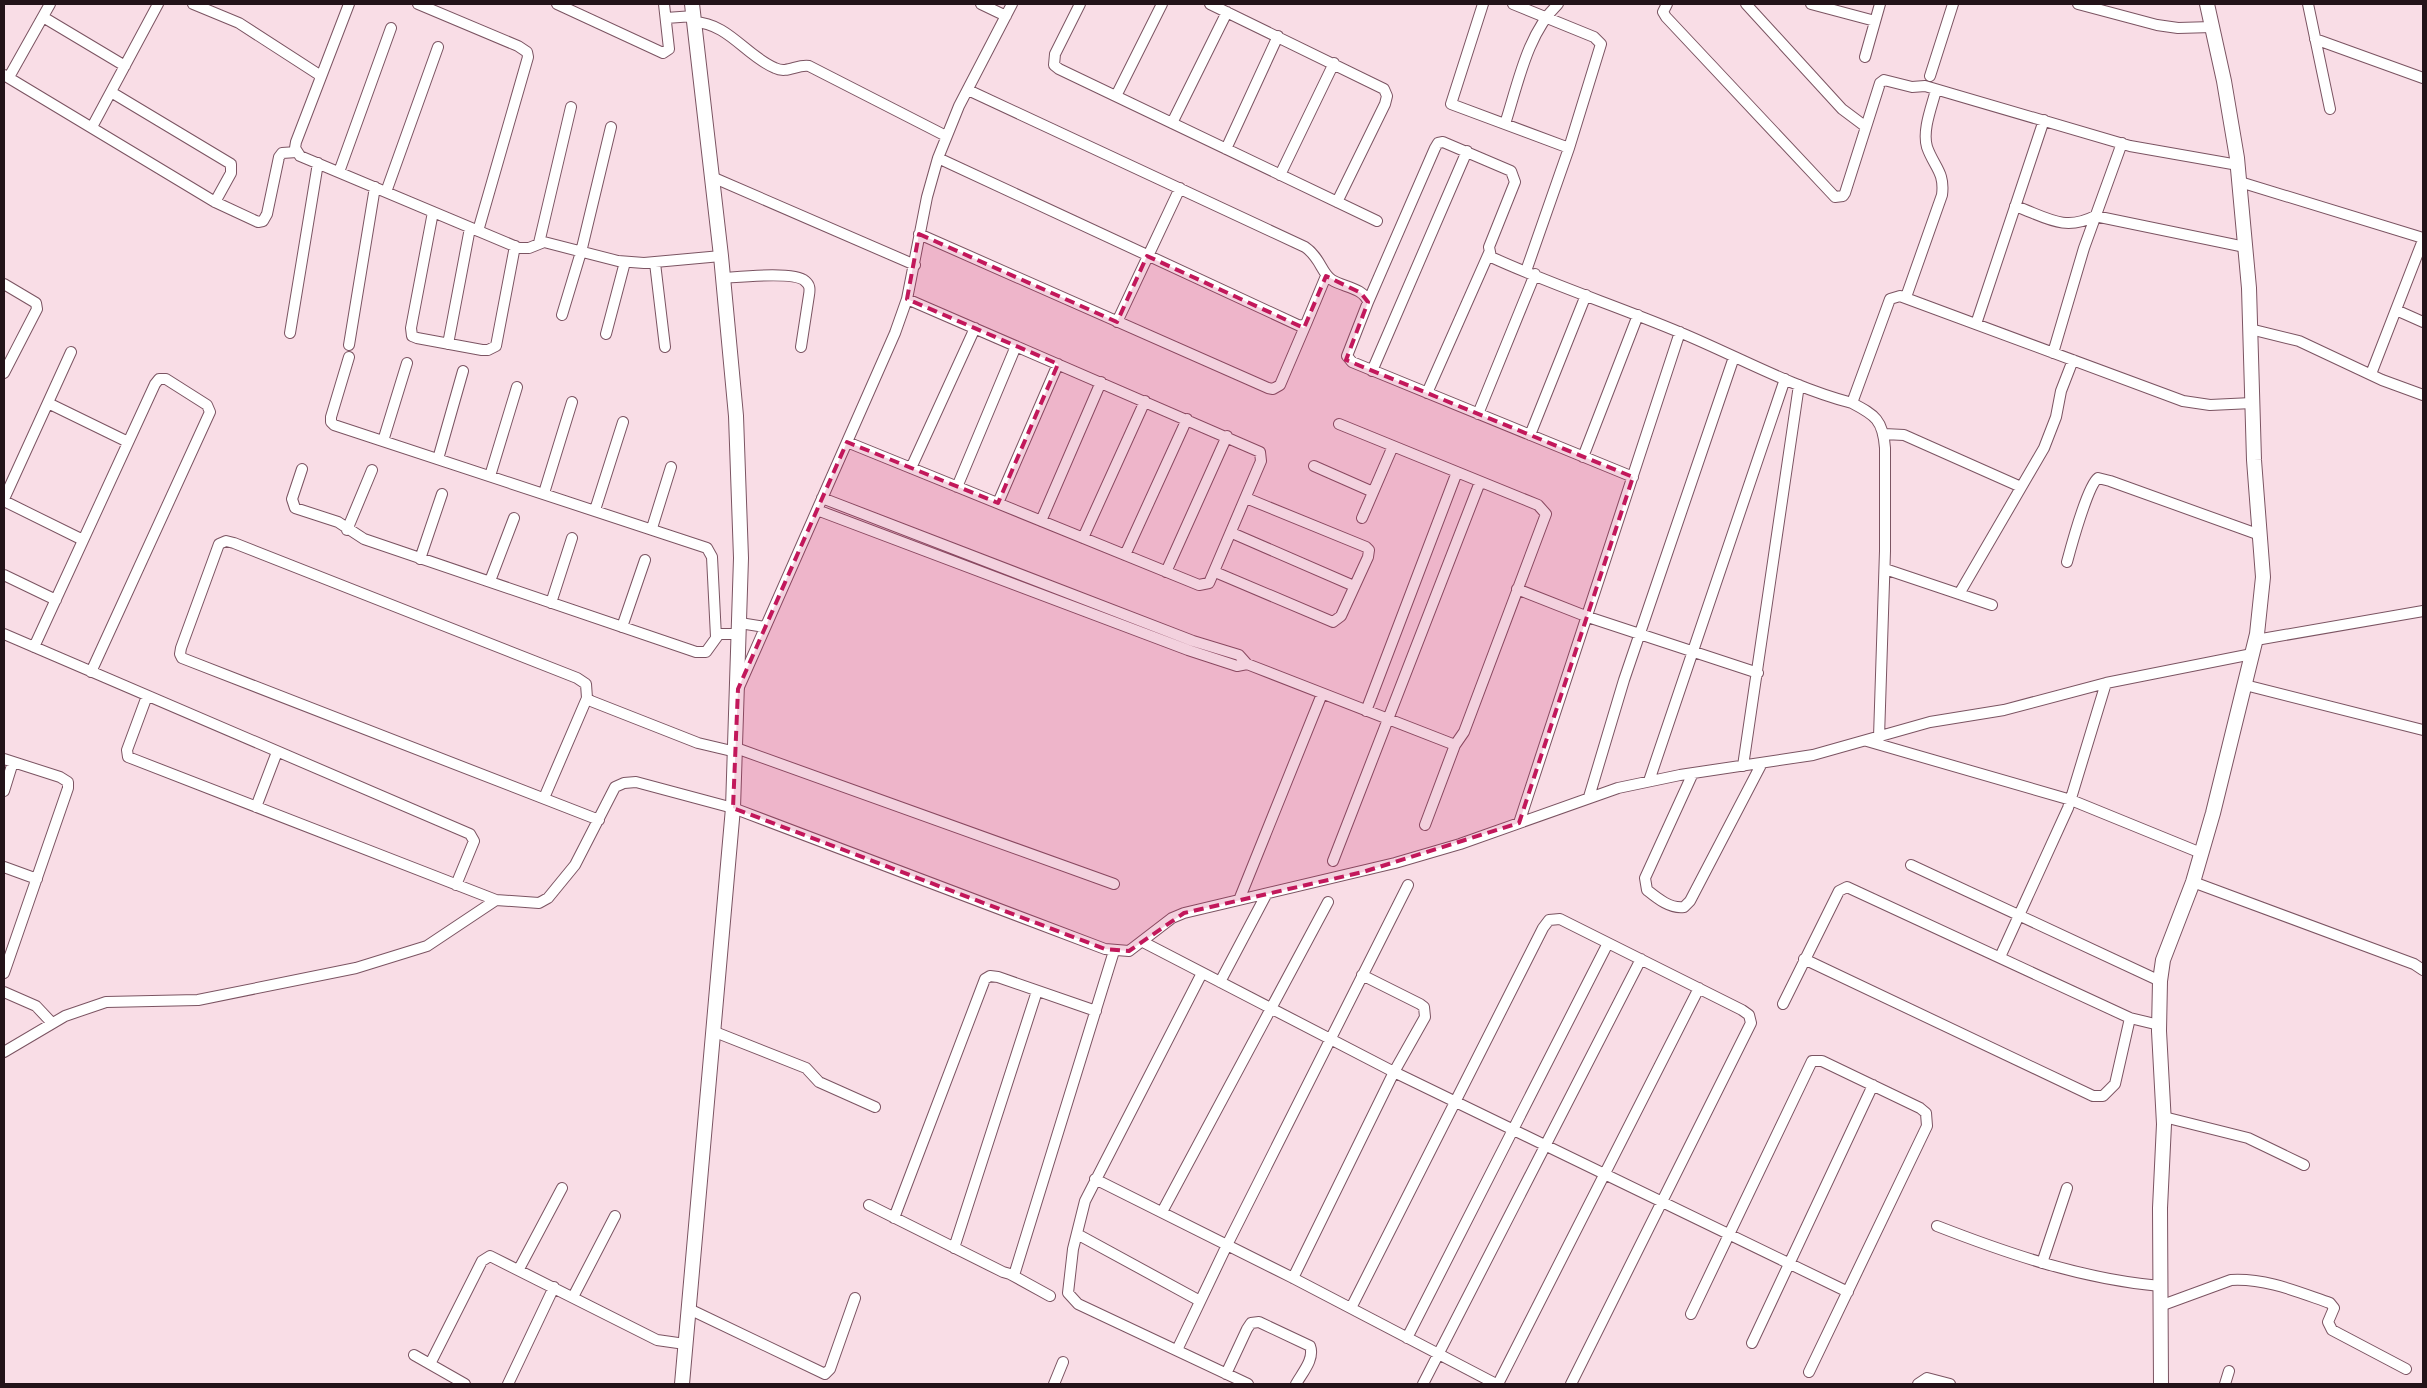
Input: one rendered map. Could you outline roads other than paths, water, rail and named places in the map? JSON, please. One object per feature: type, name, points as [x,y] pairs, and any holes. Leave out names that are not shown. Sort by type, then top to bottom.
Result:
[{"type":"street","points":[[50,4],[6,76],[215,202],[252,221],[263,221],[267,214],[279,156],[282,153],[297,152],[318,163],[515,246],[524,248],[550,242],[581,252],[625,262],[655,263],[718,256]]},
{"type":"street","points":[[92,127],[158,4]]},
{"type":"street","points":[[194,4],[239,23],[321,76]]},
{"type":"street","points":[[297,152],[296,142],[349,4]]},
{"type":"street","points":[[418,4],[527,52],[528,57],[474,230],[448,344]]},
{"type":"street","points":[[557,4],[663,53],[669,49],[670,18],[664,4]]},
{"type":"street","points":[[981,4],[1006,16]]},
{"type":"street","points":[[738,690],[895,333],[907,299],[919,234],[938,158],[946,136],[968,90],[1012,4]]},
{"type":"street","points":[[1080,4],[1056,54],[1054,65],[1377,221]]},
{"type":"street","points":[[1116,96],[1162,4]]},
{"type":"street","points":[[1210,4],[1378,84],[1384,89],[1387,96],[1337,202]]},
{"type":"street","points":[[1482,4],[1451,104],[1569,148]]},
{"type":"street","points":[[1478,414],[1530,272],[1601,44],[1594,37],[1513,4]]},
{"type":"street","points":[[1505,124],[1534,36],[1546,16],[1558,4]]},
{"type":"street","points":[[1667,4],[1663,12],[1666,17],[1835,197],[1840,198],[1845,193],[1881,81],[1886,80],[1912,87],[1925,86],[2122,144],[2238,165]]},
{"type":"street","points":[[1746,4],[1842,110],[1866,127]]},
{"type":"street","points":[[1811,4],[1875,21]]},
{"type":"street","points":[[1864,58],[1880,4]]},
{"type":"street","points":[[1930,76],[1953,4]]},
{"type":"street","points":[[2078,4],[2157,25],[2178,28],[2212,27]]},
{"type":"street","points":[[2161,1384],[2160,1208],[2164,1117],[2159,1025],[2160,981],[2163,960],[2202,853],[2256,640],[2263,577],[2240,182],[2224,82],[2207,4]]},
{"type":"street","points":[[2308,4],[2330,109]]},
{"type":"street","points":[[1172,123],[1227,12]]},
{"type":"street","points":[[670,18],[692,15],[736,39],[773,67],[785,70],[809,66],[946,136]]},
{"type":"street","points":[[692,15],[712,177],[718,256],[723,278],[740,475],[730,632]]},
{"type":"street","points":[[43,17],[125,66]]},
{"type":"street","points":[[339,172],[391,28]]},
{"type":"street","points":[[1226,149],[1278,36]]},
{"type":"street","points":[[2315,39],[2423,78]]},
{"type":"street","points":[[386,192],[438,47]]},
{"type":"street","points":[[1280,175],[1334,63]]},
{"type":"street","points":[[919,234],[1274,389],[1280,385],[1326,276],[1320,260],[1306,247],[968,90]]},
{"type":"street","points":[[1906,297],[1942,195],[1943,180],[1926,140],[1927,127],[1936,90]]},
{"type":"street","points":[[111,92],[231,164],[231,173],[215,202]]},
{"type":"street","points":[[540,243],[571,107]]},
{"type":"street","points":[[1976,324],[2044,120]]},
{"type":"street","points":[[562,315],[581,252],[611,127]]},
{"type":"street","points":[[1427,393],[1489,253],[1489,247],[1515,182],[1515,176],[1511,171],[1443,142],[1438,143],[1435,148],[1368,302],[1347,356],[1352,362],[1372,371],[1633,478]]},
{"type":"street","points":[[2053,353],[2084,248],[2122,144]]},
{"type":"street","points":[[1372,371],[1467,151]]},
{"type":"street","points":[[938,158],[1292,324],[1300,326],[1306,324]]},
{"type":"street","points":[[290,333],[318,163]]},
{"type":"street","points":[[712,177],[914,264]]},
{"type":"street","points":[[2240,182],[2423,240],[2371,374]]},
{"type":"street","points":[[349,345],[374,187]]},
{"type":"street","points":[[1117,322],[1180,188]]},
{"type":"street","points":[[2016,206],[2066,224],[2081,224],[2095,216],[2245,247]]},
{"type":"street","points":[[433,212],[411,332],[417,338],[482,350],[488,350],[496,346],[515,246]]},
{"type":"street","points":[[1489,253],[1491,257],[1680,332],[1785,380],[1852,402],[1874,415],[1884,434],[1885,569],[1880,737]]},
{"type":"street","points":[[606,334],[625,262]]},
{"type":"street","points":[[655,263],[664,347]]},
{"type":"street","points":[[723,278],[791,276],[806,281],[810,287],[801,347]]},
{"type":"street","points":[[1326,276],[1361,293],[1368,302]]},
{"type":"street","points":[[4,284],[36,303],[37,309],[4,373]]},
{"type":"street","points":[[1530,435],[1586,295]]},
{"type":"street","points":[[1852,402],[1890,299],[1894,296],[1906,297],[2183,401],[2210,405],[2252,403]]},
{"type":"street","points":[[846,442],[1166,572],[1205,585],[1209,583],[1215,572],[1232,533],[1262,456],[1255,448],[907,299]]},
{"type":"street","points":[[2396,310],[2423,322]]},
{"type":"street","points":[[1583,457],[1638,315]]},
{"type":"street","points":[[911,468],[975,328]]},
{"type":"street","points":[[2250,329],[2299,340],[2371,374],[2423,395]]},
{"type":"street","points":[[1519,823],[1680,332]]},
{"type":"street","points":[[957,487],[1016,346]]},
{"type":"street","points":[[71,352],[4,500],[83,540]]},
{"type":"street","points":[[348,357],[331,422],[334,425],[701,544],[711,552],[730,632],[738,690],[714,1032],[689,1309],[676,1344],[684,1383]]},
{"type":"street","points":[[1589,798],[1640,634],[1734,357]]},
{"type":"street","points":[[1959,594],[2044,448],[2056,417],[2061,391],[2073,360]]},
{"type":"street","points":[[383,440],[407,363]]},
{"type":"street","points":[[998,504],[1058,364]]},
{"type":"street","points":[[438,459],[463,371]]},
{"type":"street","points":[[34,647],[158,379],[170,381],[210,408],[208,416],[91,672]]},
{"type":"street","points":[[1649,781],[1785,380]]},
{"type":"street","points":[[1040,521],[1101,382]]},
{"type":"street","points":[[1743,766],[1799,385]]},
{"type":"street","points":[[490,476],[517,387]]},
{"type":"street","points":[[1083,538],[1145,401]]},
{"type":"street","points":[[544,493],[572,402]]},
{"type":"street","points":[[48,403],[128,442]]},
{"type":"street","points":[[1125,555],[1187,419]]},
{"type":"street","points":[[595,510],[623,422]]},
{"type":"street","points":[[1339,424],[1538,505],[1546,514],[1464,732],[1455,745],[1425,825]]},
{"type":"street","points":[[1884,434],[1904,435],[2021,487]]},
{"type":"street","points":[[1166,572],[1227,436]]},
{"type":"street","points":[[1362,518],[1393,446]]},
{"type":"street","points":[[1314,466],[1373,492]]},
{"type":"street","points":[[652,528],[671,467]]},
{"type":"street","points":[[302,469],[292,499],[295,508],[330,518],[364,540],[702,654],[730,632],[765,628]]},
{"type":"street","points":[[347,530],[372,470]]},
{"type":"street","points":[[1366,711],[1457,472]]},
{"type":"street","points":[[2067,562],[2087,498],[2094,481],[2098,478],[2260,535]]},
{"type":"street","points":[[1333,861],[1480,482]]},
{"type":"street","points":[[420,559],[442,494]]},
{"type":"street","points":[[822,498],[1062,589],[1125,620]]},
{"type":"street","points":[[1215,572],[1333,622],[1340,616],[1354,586],[1369,550],[1246,498]]},
{"type":"street","points":[[817,510],[1056,600],[1125,620],[1190,645],[1237,666],[1247,664],[1455,745]]},
{"type":"street","points":[[490,581],[514,518]]},
{"type":"street","points":[[1232,533],[1354,586]]},
{"type":"street","points":[[551,603],[572,538]]},
{"type":"street","points":[[922,550],[927,538]]},
{"type":"street","points":[[544,798],[587,698],[586,684],[577,678],[253,550],[226,541],[219,544],[181,648],[180,654],[182,658],[599,820]]},
{"type":"street","points":[[622,627],[645,560]]},
{"type":"street","points":[[989,574],[994,564]]},
{"type":"street","points":[[1885,569],[1992,605]]},
{"type":"street","points":[[4,575],[56,600]]},
{"type":"street","points":[[1056,600],[1062,589]]},
{"type":"street","points":[[1517,589],[1588,617],[1758,674]]},
{"type":"street","points":[[2256,640],[2423,611]]},
{"type":"street","points":[[4,634],[470,834],[474,841],[456,885]]},
{"type":"street","points":[[147,696],[126,750],[128,757],[496,900],[539,903],[548,898],[575,865],[599,820],[609,795],[615,787],[624,783],[636,782],[729,807],[1114,951],[1129,951],[1172,918],[1404,860],[1589,798],[1649,781],[1813,755],[1930,722],[2004,710],[2106,683],[2252,654]]},
{"type":"street","points":[[2000,957],[2071,800],[2106,683]]},
{"type":"street","points":[[2244,684],[2423,730]]},
{"type":"street","points":[[1239,900],[1322,694]]},
{"type":"street","points":[[587,698],[715,748],[733,750],[1114,884]]},
{"type":"street","points":[[1866,741],[2071,800],[2202,853]]},
{"type":"street","points":[[256,807],[278,752]]},
{"type":"street","points":[[4,791],[8,760],[60,777],[68,782],[66,796],[4,973]]},
{"type":"street","points":[[1693,773],[1645,878],[1647,890],[1678,908],[1684,907],[1690,901],[1762,763]]},
{"type":"street","points":[[1911,865],[2160,981]]},
{"type":"street","points":[[4,867],[37,879]]},
{"type":"street","points":[[2193,882],[2414,964],[2423,970]]},
{"type":"street","points":[[1177,1350],[1226,1245],[1408,884]]},
{"type":"street","points":[[1783,1004],[1838,891],[1847,887],[2130,1018],[2159,1025]]},
{"type":"street","points":[[1220,982],[1266,895]]},
{"type":"street","points":[[4,1052],[59,1020],[106,1002],[198,1000],[356,968],[428,946],[496,900]]},
{"type":"street","points":[[1162,1212],[1328,902]]},
{"type":"street","points":[[1351,1308],[1543,928],[1550,920],[1560,919],[1742,1010],[1749,1015],[1751,1023],[1571,1384]]},
{"type":"street","points":[[1143,942],[1394,1072],[1848,1292]]},
{"type":"street","points":[[1407,1338],[1608,943]]},
{"type":"street","points":[[1010,1274],[1018,1267],[1114,951]]},
{"type":"street","points":[[1804,958],[2093,1096],[2103,1096],[2115,1084],[2130,1018]]},
{"type":"street","points":[[1423,1384],[1641,959]]},
{"type":"street","points":[[1202,973],[1085,1201],[1076,1234],[1068,1293],[1071,1298],[1248,1384]]},
{"type":"street","points":[[1293,1278],[1394,1072],[1425,1017],[1424,1007],[1362,975]]},
{"type":"street","points":[[894,1218],[985,979],[990,976],[998,977],[1096,1011]]},
{"type":"street","points":[[1095,1179],[1293,1278],[1497,1384],[1699,988]]},
{"type":"street","points":[[954,1248],[1037,991]]},
{"type":"street","points":[[4,992],[36,1006],[59,1020]]},
{"type":"street","points":[[714,1032],[806,1068],[819,1082],[875,1107]]},
{"type":"street","points":[[1691,1314],[1812,1061],[1822,1061],[1920,1108],[1928,1118],[1927,1126],[1809,1372]]},
{"type":"street","points":[[1752,1344],[1873,1085]]},
{"type":"street","points":[[2164,1117],[2248,1138],[2304,1165]]},
{"type":"street","points":[[519,1269],[562,1188]]},
{"type":"street","points":[[2042,1263],[2067,1188]]},
{"type":"street","points":[[869,1206],[1010,1274],[1050,1296]]},
{"type":"street","points":[[573,1297],[614,1216]]},
{"type":"street","points":[[1937,1226],[2014,1256],[2128,1283],[2160,1286]]},
{"type":"street","points":[[1076,1234],[1200,1301]]},
{"type":"street","points":[[430,1364],[482,1261],[486,1257],[495,1257],[573,1297],[676,1344]]},
{"type":"street","points":[[2160,1306],[2231,1280],[2274,1284],[2330,1302],[2334,1308],[2328,1322],[2332,1330],[2406,1369]]},
{"type":"street","points":[[508,1384],[554,1287]]},
{"type":"street","points":[[689,1309],[825,1374],[830,1369],[854,1298]]},
{"type":"street","points":[[1226,1374],[1247,1329],[1252,1323],[1259,1322],[1310,1346],[1312,1352],[1310,1359],[1296,1384]]},
{"type":"street","points":[[414,1355],[465,1384]]},
{"type":"street","points":[[1054,1384],[1063,1362]]},
{"type":"street","points":[[2225,1384],[2229,1371]]},
{"type":"street","points":[[1918,1384],[1927,1378],[1950,1384]]}]
